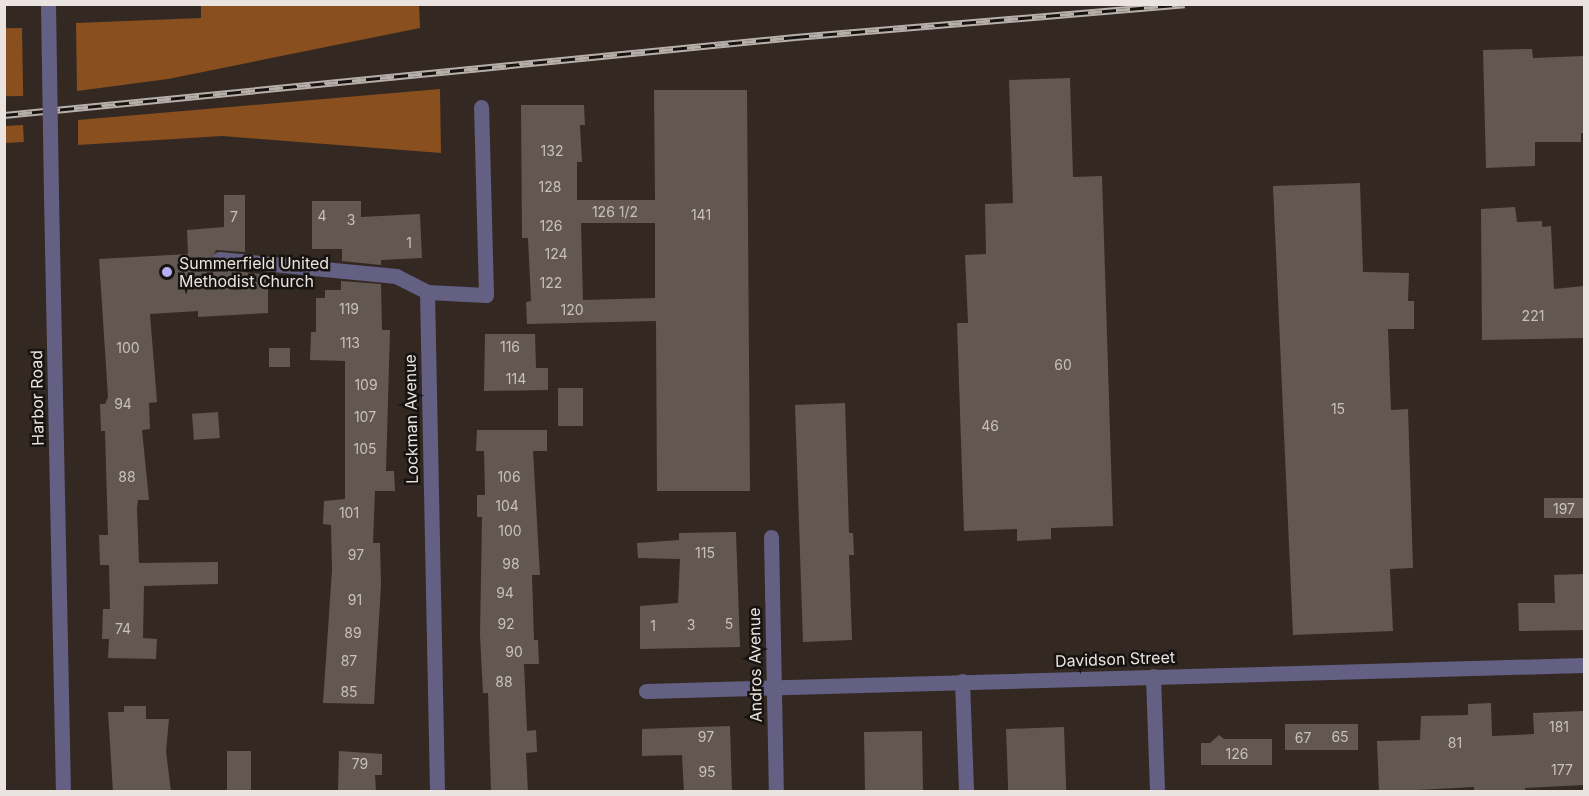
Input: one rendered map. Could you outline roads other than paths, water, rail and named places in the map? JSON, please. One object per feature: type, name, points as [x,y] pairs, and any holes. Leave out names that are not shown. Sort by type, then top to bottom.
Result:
[{"type":"street","name":"Harbor Road","points":[[48,4],[63,792]]},
{"type":"street","points":[[219,259],[396,276],[427,292],[486,295],[481,107]]},
{"type":"street","name":"Lockman Avenue","points":[[427,292],[437,792]]},
{"type":"street","name":"Andros Avenue","points":[[771,537],[776,792]]},
{"type":"street","name":"Davidson Street","points":[[646,691],[1584,665]]},
{"type":"street","points":[[1153,676],[1157,792]]},
{"type":"street","points":[[962,681],[966,792]]},
{"type":"railway","points":[[4,115],[795,37],[1185,4]]},
{"type":"place","name":"Summerfield United Methodist Church","points":[[167,272]]}]
